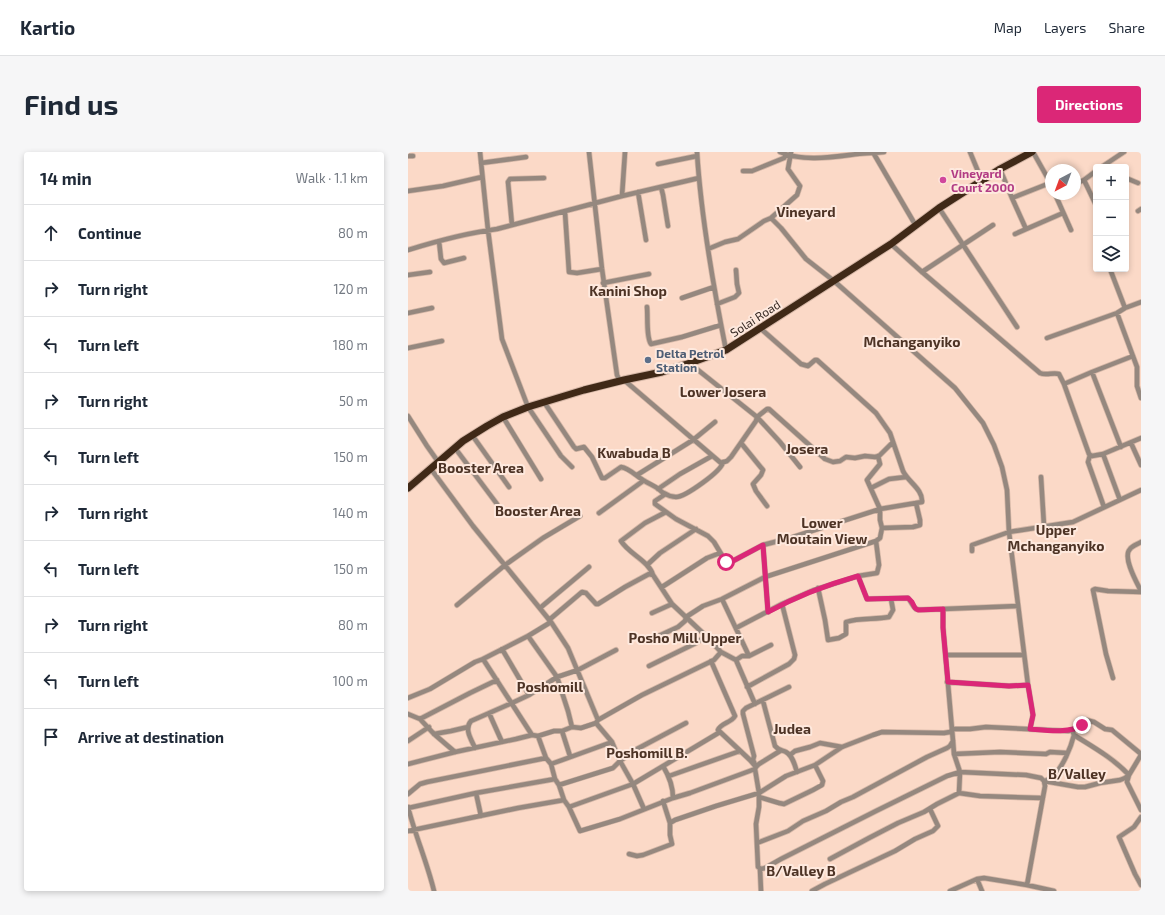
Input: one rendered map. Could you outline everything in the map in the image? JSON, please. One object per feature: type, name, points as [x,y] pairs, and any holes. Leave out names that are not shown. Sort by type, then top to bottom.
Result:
[{"type":"highway","name":"Solai Road","points":[[408,488],[472,435],[503,417],[544,402],[662,372],[726,350],[891,244],[938,208],[1000,169],[1032,152]]},
{"type":"street","points":[[480,152],[502,339],[528,407],[561,456],[572,467]]},
{"type":"street","points":[[589,152],[603,283],[616,375],[622,381],[720,463],[727,461],[731,457],[756,421],[757,417],[767,409],[769,409],[829,461],[836,462],[846,457],[855,458],[865,456],[875,458],[893,442]]},
{"type":"street","points":[[622,196],[625,152]]},
{"type":"street","points":[[780,152],[798,157],[829,157],[884,152]]},
{"type":"street","points":[[970,152],[982,181]]},
{"type":"street","points":[[1032,152],[1045,174]]},
{"type":"street","points":[[1107,164],[1124,152]]},
{"type":"street","points":[[658,164],[697,154],[708,249],[726,350]]},
{"type":"street","points":[[743,171],[752,171],[784,158],[789,154]]},
{"type":"street","points":[[708,249],[725,242],[738,239],[764,221],[771,218],[797,194],[800,186],[788,169],[789,154]]},
{"type":"street","points":[[874,154],[916,226]]},
{"type":"street","points":[[481,163],[526,157]]},
{"type":"street","points":[[1000,169],[1026,229]]},
{"type":"street","points":[[1081,181],[1093,173]]},
{"type":"street","points":[[408,191],[443,186],[482,177]]},
{"type":"street","points":[[512,225],[508,182],[510,179],[544,178]]},
{"type":"street","points":[[408,250],[439,241],[497,229],[622,196],[699,178]]},
{"type":"street","points":[[1129,179],[1138,183]]},
{"type":"street","points":[[1084,180],[1094,200]]},
{"type":"street","points":[[1012,198],[1045,186]]},
{"type":"street","points":[[661,187],[668,226]]},
{"type":"street","points":[[638,192],[646,240]]},
{"type":"street","points":[[1059,200],[1071,230]]},
{"type":"street","points":[[938,208],[1017,328]]},
{"type":"street","points":[[565,212],[570,272],[577,273],[602,270]]},
{"type":"street","points":[[1015,234],[1063,213]]},
{"type":"street","points":[[771,218],[806,258],[955,388],[983,422],[1002,467],[1007,490],[1009,532],[1033,715],[1030,729]]},
{"type":"street","points":[[922,272],[993,225]]},
{"type":"street","points":[[439,241],[441,259],[444,263],[464,258]]},
{"type":"street","points":[[891,244],[1040,372],[1047,374],[1058,373],[1064,384],[1090,455],[1088,462],[1104,507]]},
{"type":"street","points":[[717,304],[735,297],[739,293],[736,270]]},
{"type":"street","points":[[408,275],[430,272]]},
{"type":"street","points":[[1111,272],[1125,308]]},
{"type":"street","points":[[603,283],[649,274]]},
{"type":"street","points":[[682,298],[714,287]]},
{"type":"street","points":[[1047,338],[1141,302]]},
{"type":"street","points":[[408,312],[432,308]]},
{"type":"street","points":[[647,308],[648,336],[651,344],[682,337],[721,325]]},
{"type":"street","points":[[1117,312],[1137,367],[1137,386],[1141,398]]},
{"type":"street","points":[[664,493],[663,496],[654,502],[676,519],[708,536],[714,542],[726,562],[731,562],[763,545],[790,538],[880,509],[922,502],[923,497],[921,492],[906,477],[887,428],[876,413],[817,360],[813,361],[808,366],[801,364],[760,328]]},
{"type":"street","points":[[408,348],[442,341]]},
{"type":"street","points":[[1064,384],[1133,356]]},
{"type":"street","points":[[690,363],[757,417],[800,467]]},
{"type":"street","points":[[1092,372],[1121,447]]},
{"type":"street","points":[[544,402],[574,447],[576,449],[584,447],[592,457],[602,478],[605,478],[622,467],[664,493],[676,497],[682,496],[706,481],[723,466],[723,462]]},
{"type":"street","points":[[408,416],[439,462]]},
{"type":"street","points":[[503,417],[541,479]]},
{"type":"street","points":[[637,475],[693,440],[715,422]]},
{"type":"street","points":[[472,435],[509,487]]},
{"type":"street","points":[[1090,455],[1103,454],[1141,438]]},
{"type":"street","points":[[741,443],[763,470],[762,474],[752,484],[756,492],[767,506]]},
{"type":"street","points":[[1131,443],[1141,465]]},
{"type":"street","points":[[455,448],[497,504]]},
{"type":"street","points":[[1103,454],[1120,500]]},
{"type":"street","points":[[658,489],[680,474],[712,456]]},
{"type":"street","points":[[652,639],[678,627],[685,621],[686,617],[703,606],[722,599],[765,577],[876,541],[880,538],[882,528],[880,509],[867,480],[880,464],[878,456]]},
{"type":"street","points":[[431,469],[473,526],[550,620],[568,648],[597,721],[612,742],[644,809]]},
{"type":"street","points":[[871,488],[889,479],[906,477]]},
{"type":"street","points":[[1041,477],[1044,526]]},
{"type":"street","points":[[600,513],[644,481]]},
{"type":"street","points":[[972,551],[972,545],[1009,532],[1073,522],[1141,490]]},
{"type":"street","points":[[882,528],[913,527],[920,525],[916,503]]},
{"type":"street","points":[[666,512],[645,523],[621,541],[651,569],[653,575],[672,604],[721,652],[736,660],[755,704]]},
{"type":"street","points":[[456,605],[505,565],[543,538],[580,516]]},
{"type":"street","points":[[646,565],[696,529]]},
{"type":"street","points":[[736,628],[782,604],[818,588],[858,576],[877,573],[879,565],[876,541]]},
{"type":"street","points":[[1113,678],[1106,654],[1093,590],[1095,588],[1108,591],[1141,592],[1133,575],[1127,552],[1130,548],[1141,542]]},
{"type":"street","points":[[763,545],[768,612]]},
{"type":"street","points":[[662,587],[707,558],[720,553]]},
{"type":"street","points":[[540,608],[589,568]]},
{"type":"street","points":[[408,698],[430,689],[475,662],[528,636],[550,620],[582,592],[586,593],[596,604],[598,604],[649,574],[653,575]]},
{"type":"street","points":[[858,576],[867,599],[908,598],[918,610],[1018,606]]},
{"type":"street","points":[[818,588],[828,640],[839,638],[846,634],[846,622],[852,620],[890,617],[893,613],[891,599]]},
{"type":"street","points":[[722,599],[749,656]]},
{"type":"street","points":[[652,613],[672,604]]},
{"type":"street","points":[[747,687],[789,664],[794,659],[795,655],[782,604]]},
{"type":"street","points":[[943,609],[954,754],[960,772],[959,793]]},
{"type":"street","points":[[528,636],[557,677],[572,726]]},
{"type":"street","points":[[649,666],[696,643],[706,636]]},
{"type":"street","points":[[736,660],[742,656],[749,656],[771,645]]},
{"type":"street","points":[[502,649],[529,694]]},
{"type":"street","points":[[476,748],[468,731],[468,726],[471,721],[512,704],[557,677],[578,670],[616,650]]},
{"type":"street","points":[[408,764],[532,735],[538,736],[554,731],[562,731],[572,726],[581,728],[711,661],[721,652]]},
{"type":"street","points":[[946,655],[1024,655]]},
{"type":"street","points":[[483,659],[532,735]]},
{"type":"street","points":[[711,661],[735,716],[718,730],[750,760],[756,768]]},
{"type":"street","points":[[420,719],[496,680]]},
{"type":"street","points":[[948,682],[1009,686],[1028,685]]},
{"type":"street","points":[[761,891],[760,869],[758,867],[756,824],[760,807],[759,795],[756,768],[753,760],[754,756],[743,714],[744,709],[763,701],[788,687]]},
{"type":"street","points":[[763,701],[775,746],[780,751]]},
{"type":"street","points":[[408,710],[410,715],[420,719],[434,734],[455,752]]},
{"type":"street","points":[[489,713],[502,742]]},
{"type":"street","points":[[1044,781],[1053,776],[1059,769],[1067,753],[1073,732],[1086,720],[1094,722],[1105,729],[1112,730],[1141,755],[1129,775],[1127,782],[1141,810]]},
{"type":"street","points":[[559,785],[610,770],[637,749],[686,723]]},
{"type":"street","points":[[434,734],[468,726]]},
{"type":"street","points":[[408,741],[429,727]]},
{"type":"street","points":[[670,823],[716,806],[759,795],[786,776],[815,765],[842,747],[882,732],[944,733],[953,729],[986,727],[1068,731],[1073,732],[1110,758],[1121,766],[1129,775]]},
{"type":"street","points":[[562,731],[570,756]]},
{"type":"street","points":[[569,807],[633,784],[720,732]]},
{"type":"street","points":[[538,736],[546,758],[551,764],[555,779],[559,785],[564,800],[569,807],[580,831],[620,819],[663,801],[690,793],[756,768],[759,764],[780,751],[785,751],[790,755],[797,772]]},
{"type":"street","points":[[757,843],[788,831],[803,821],[826,811],[927,757],[947,748],[953,741]]},
{"type":"street","points":[[551,764],[612,742]]},
{"type":"street","points":[[790,755],[795,751],[820,743],[842,747]]},
{"type":"street","points":[[669,776],[740,751]]},
{"type":"street","points":[[954,754],[1000,752],[1046,754],[1050,752],[1067,753]]},
{"type":"street","points":[[408,794],[420,784],[427,782],[546,758]]},
{"type":"street","points":[[759,795],[784,804],[813,790],[822,785],[823,781],[815,765]]},
{"type":"street","points":[[664,766],[673,790],[673,798]]},
{"type":"street","points":[[760,869],[765,868],[924,786],[960,772],[1026,775],[1041,778],[1044,781],[1085,788],[1100,783],[1120,780],[1129,775]]},
{"type":"street","points":[[434,891],[408,808],[476,793],[555,779]]},
{"type":"street","points":[[1027,885],[1045,786],[1044,781]]},
{"type":"street","points":[[476,793],[481,816]]},
{"type":"street","points":[[830,860],[869,838],[930,809],[959,793],[980,796],[1042,798]]},
{"type":"street","points":[[408,831],[564,800]]},
{"type":"street","points":[[629,854],[637,856],[643,855],[672,844],[670,823],[663,801]]},
{"type":"street","points":[[812,891],[933,831],[938,826],[930,809]]},
{"type":"street","points":[[1141,817],[1134,827],[1119,837],[1134,874],[1141,885]]},
{"type":"street","points":[[950,891],[977,879],[984,878],[1054,891]]},
{"type":"street","points":[[977,879],[982,891]]},
{"type":"place","name":"Vineyard Court 2000","points":[[943,180]]},
{"type":"place","name":"Delta Petrol Station","points":[[648,360]]},
{"type":"district","name":"Vineyard","points":[[806,211]]},
{"type":"district","name":"Kanini Shop","points":[[628,290]]},
{"type":"district","name":"Mchanganyiko","points":[[912,341]]},
{"type":"district","name":"Lower Josera","points":[[723,391]]},
{"type":"district","name":"Josera","points":[[807,448]]},
{"type":"district","name":"Kwabuda B","points":[[634,452]]},
{"type":"district","name":"Booster Area","points":[[481,467]]},
{"type":"district","name":"Booster Area","points":[[538,510]]},
{"type":"district","name":"Lower Moutain View","points":[[822,530]]},
{"type":"district","name":"Upper Mchanganyiko","points":[[1056,538]]},
{"type":"district","name":"Posho Mill Upper","points":[[685,637]]},
{"type":"district","name":"Poshomill","points":[[550,686]]},
{"type":"district","name":"Judea","points":[[792,728]]},
{"type":"district","name":"Poshomill B.","points":[[647,752]]},
{"type":"district","name":"B/Valley","points":[[1077,773]]},
{"type":"district","name":"B/Valley B","points":[[801,870]]},
{"type":"route","points":[[726,562],[731,562],[763,545],[768,612],[814,590],[858,576],[865,597],[869,600],[908,598],[918,610],[943,609],[943,628],[948,682],[988,686],[1028,685],[1033,715],[1030,729],[1068,731],[1082,725]]}]
